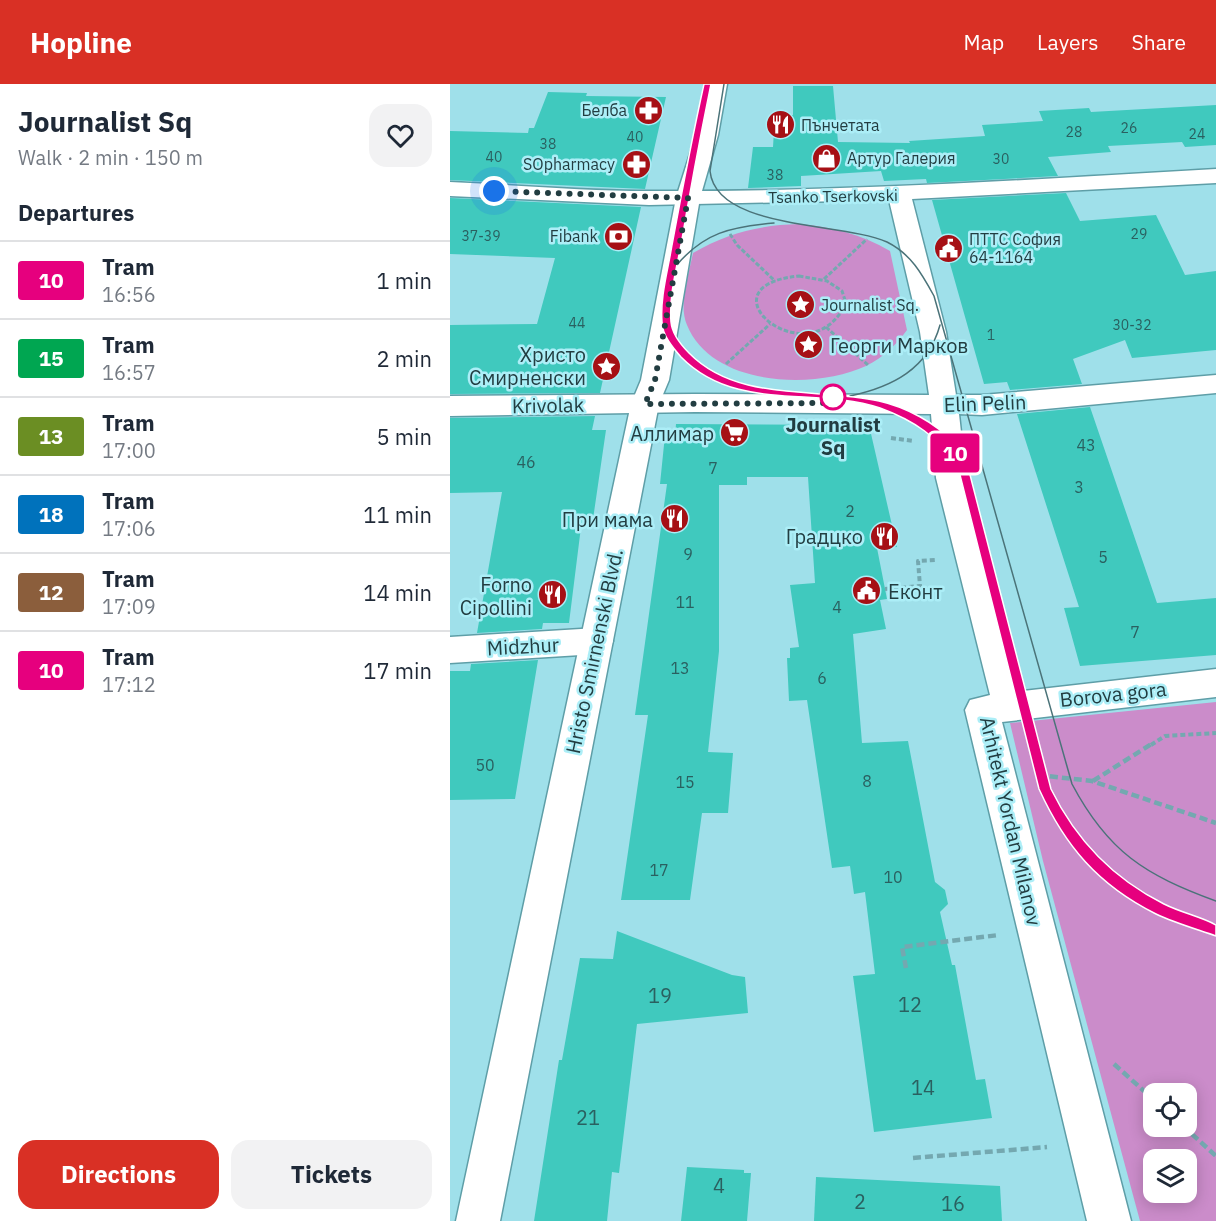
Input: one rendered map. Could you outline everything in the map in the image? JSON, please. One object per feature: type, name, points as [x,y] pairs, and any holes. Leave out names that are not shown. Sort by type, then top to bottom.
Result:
[{"type":"street","name":"Hristo Smirnenski Blvd.","points":[[478,1221],[645,404],[655,380],[688,198],[707,135],[716,84]]},
{"type":"street","name":"Tsanko Tserkovski","points":[[450,189],[688,198],[899,195],[1216,176]]},
{"type":"street","points":[[899,195],[933,332],[944,405]]},
{"type":"street","name":"Elin Pelin","points":[[645,404],[982,405],[1216,384]]},
{"type":"street","name":"Krivolak","points":[[450,406],[645,404]]},
{"type":"street","name":"Arhitekt Yordan Milanov","points":[[944,405],[951,478],[1010,706],[982,710],[1109,1221]]},
{"type":"street","name":"Midzhur","points":[[450,650],[597,641]]},
{"type":"street","name":"Borova gora","points":[[1010,706],[1216,683]]},
{"type":"path","points":[[730,234],[737,245],[775,281]]},
{"type":"path","points":[[824,279],[867,239]]},
{"type":"path","points":[[799,276],[824,279],[843,293],[846,303],[844,312],[837,321],[812,332],[796,332],[770,324],[760,316],[756,307],[757,297],[764,288],[775,281],[799,276]]},
{"type":"path","points":[[726,364],[770,324]]},
{"type":"path","points":[[826,327],[868,365]]},
{"type":"path","points":[[885,589],[921,586]]},
{"type":"path","points":[[1092,781],[1165,736],[1216,733]]},
{"type":"path","points":[[1078,779],[1092,781],[1216,823]]},
{"type":"path","points":[[906,969],[902,947],[972,938]]},
{"type":"path","points":[[1122,1070],[1143,1090]]},
{"type":"path","points":[[1195,1137],[1216,1156]]},
{"type":"path","points":[[913,1158],[1089,1143]]},
{"type":"shaded area","points":[[799,224],[846,232],[890,251],[907,330],[878,359],[845,374],[794,380],[767,378],[741,372],[718,361],[700,346],[687,325],[685,317],[685,289],[693,253],[718,240],[744,231]]},
{"type":"shaded area","points":[[1216,702],[1216,1221],[1140,1221],[1043,861],[1010,723]]},
{"type":"building","points":[[793,86],[833,86],[838,142],[910,143],[909,141],[985,136],[982,125],[1043,121],[1039,111],[1089,108],[1091,112],[1216,105],[1216,145],[1185,147],[1182,142],[1108,146],[1111,152],[1048,157],[1058,176],[927,183],[926,179],[884,181],[881,171],[801,176],[801,186],[748,188],[753,147],[773,147],[775,114],[793,115]]},
{"type":"building","points":[[548,92],[587,93],[586,96],[666,97],[645,189],[450,180],[450,131],[528,133],[529,128],[534,128]]},
{"type":"building","points":[[1066,193],[1080,221],[1156,215],[1185,275],[1216,271],[1216,350],[1132,358],[1125,340],[1073,359],[1082,384],[1010,390],[1007,382],[984,384],[932,200]]},
{"type":"building","points":[[450,198],[641,207],[600,393],[450,394],[450,325],[537,324],[555,258],[450,254]]},
{"type":"building","points":[[1090,407],[1157,603],[1216,598],[1216,655],[1080,666],[1064,608],[1079,607],[1017,414]]},
{"type":"building","points":[[595,416],[592,430],[606,430],[592,526],[581,527],[569,623],[543,623],[542,629],[477,633],[502,492],[450,493],[450,418]]},
{"type":"building","points":[[676,424],[869,425],[897,547],[877,548],[887,599],[880,600],[886,629],[853,634],[862,743],[908,741],[935,882],[945,890],[948,904],[940,912],[952,965],[955,965],[976,1080],[985,1079],[992,1118],[874,1132],[853,976],[875,974],[865,892],[854,894],[850,866],[832,868],[807,700],[789,701],[787,658],[790,658],[790,648],[799,647],[790,585],[815,583],[808,477],[747,477],[747,485],[719,485],[719,651],[708,752],[733,753],[728,813],[702,813],[690,900],[621,900],[648,715],[635,715],[667,484],[660,484],[665,435],[675,436]]},
{"type":"building","points":[[538,660],[515,799],[450,800],[450,671],[470,671],[471,664]]},
{"type":"building","points":[[617,931],[732,975],[745,977],[748,1013],[637,1024],[619,1173],[612,1172],[607,1221],[534,1221],[559,1060],[562,1060],[580,958],[613,959]]},
{"type":"building","points":[[687,1167],[744,1170],[744,1173],[751,1173],[747,1221],[681,1221]]},
{"type":"building","points":[[816,1177],[1000,1186],[1002,1221],[814,1221]]},
{"type":"tram line","points":[[708,84],[668,291],[665,318],[667,327],[682,354],[704,372],[731,384],[762,390],[859,400],[898,410],[930,429],[948,447],[963,467],[1045,789],[1078,842],[1114,878],[1135,893],[1158,905],[1216,929]]},
{"type":"tram line","name":"10","points":[[708,84],[699,135],[690,167],[668,291],[666,324],[675,345],[694,365],[722,380],[768,393],[841,398],[880,404],[918,420],[950,446],[963,467],[1045,789],[1058,817],[1076,844],[1100,869],[1129,891],[1161,909],[1216,929]]},
{"type":"tram line","points":[[724,84],[710,171],[717,190],[734,204],[757,214],[887,242],[903,252],[925,280],[934,296],[1072,784],[1100,827],[1131,858],[1169,881],[1216,901]]},
{"type":"tram line","points":[[675,267],[697,246],[719,233],[774,223]]},
{"type":"tram line","points":[[850,396],[880,387],[906,374],[927,353],[940,325]]},
{"type":"place","name":"Белба","points":[[648,110]]},
{"type":"place","name":"Пънчетата","points":[[780,125]]},
{"type":"place","name":"Артур Галерия","points":[[826,158]]},
{"type":"place","name":"SOpharmacy","points":[[636,164]]},
{"type":"place","name":"Fibank","points":[[619,236]]},
{"type":"place","name":"ПТТС София 64-1164","points":[[948,248]]},
{"type":"place","name":"Journalist Sq.","points":[[800,305]]},
{"type":"place","name":"Георги Марков","points":[[809,345]]},
{"type":"place","name":"Христо Смирненски","points":[[607,366]]},
{"type":"place","name":"Journalist Sq","points":[[833,397]]},
{"type":"place","name":"Аллимар","points":[[735,433]]},
{"type":"place","name":"При мама","points":[[674,519]]},
{"type":"place","name":"Градцко","points":[[884,536]]},
{"type":"place","name":"Еконт","points":[[867,591]]},
{"type":"place","name":"Forno Cipollini","points":[[553,595]]},
{"type":"route","points":[[494,191],[688,198],[655,380],[645,404],[829,403],[833,397]]}]
